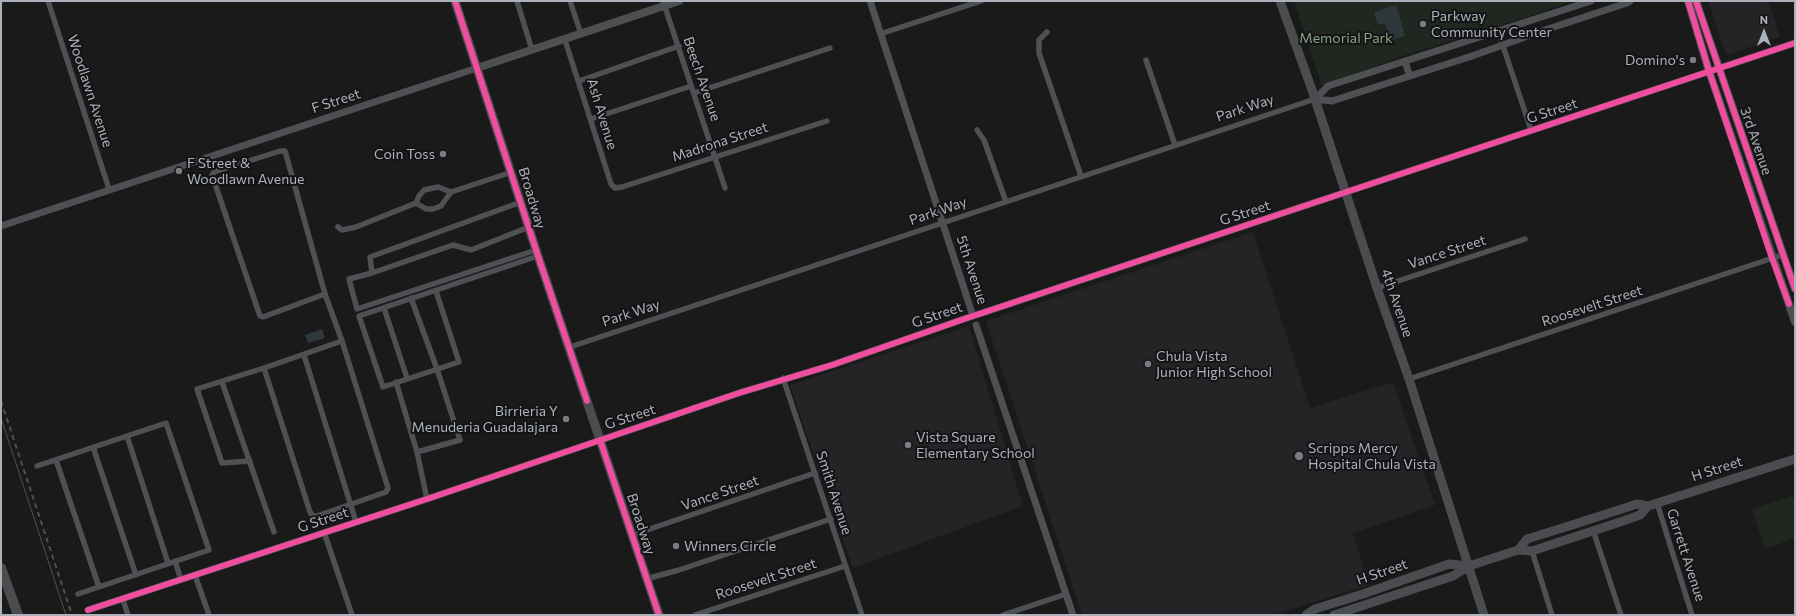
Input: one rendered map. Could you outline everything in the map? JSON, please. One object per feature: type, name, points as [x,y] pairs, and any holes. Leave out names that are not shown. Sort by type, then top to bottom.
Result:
[{"type":"highway","points":[[1,568],[18,615]]},
{"type":"main road","name":"Broadway","points":[[455,1],[512,172],[537,253],[570,347],[659,615]]},
{"type":"main road","name":"F Street","points":[[477,68],[565,40],[664,4],[680,1]]},
{"type":"main road","name":"4th Avenue","points":[[1280,1],[1315,99],[1376,288],[1408,379],[1484,615]]},
{"type":"main road","name":"3rd Avenue","points":[[1688,1],[1709,71],[1772,258],[1792,303],[1795,322]]},
{"type":"main road","name":"3rd Avenue","points":[[1696,1],[1782,255],[1795,289]]},
{"type":"main road","name":"H Street","points":[[1518,550],[1527,540],[1637,504],[1652,505],[1795,459]]},
{"type":"main road","name":"H Street","points":[[1334,615],[1453,576],[1469,566],[1518,550],[1532,551],[1640,515],[1652,505]]},
{"type":"main road","points":[[1551,544],[1555,537],[1588,526],[1591,519]]},
{"type":"main road","name":"H Street","points":[[1306,615],[1448,564],[1469,566]]},
{"type":"street","name":"Woodlawn Avenue","points":[[48,1],[109,189]]},
{"type":"street","points":[[517,1],[532,50]]},
{"type":"street","points":[[570,1],[581,34]]},
{"type":"street","name":"5th Avenue","points":[[870,1],[1073,615]]},
{"type":"street","points":[[880,34],[981,1]]},
{"type":"street","name":"Park Way","points":[[570,347],[1315,99],[1328,86],[1591,1]]},
{"type":"street","name":"Park Way","points":[[1315,99],[1332,102],[1504,45],[1630,1]]},
{"type":"street","name":"Beech Avenue","points":[[664,4],[716,156],[725,188]]},
{"type":"street","points":[[1567,9],[1572,21]]},
{"type":"street","points":[[1498,31],[1504,45],[1531,130]]},
{"type":"street","points":[[1047,32],[1039,40],[1039,53],[1081,176]]},
{"type":"street","name":"Ash Avenue","points":[[565,40],[611,184],[616,188],[622,187]]},
{"type":"street","name":"G Street","points":[[88,610],[123,600],[427,499],[783,378],[832,365],[973,316],[1795,43]]},
{"type":"street","points":[[579,81],[679,46]]},
{"type":"street","points":[[694,93],[830,48]]},
{"type":"street","points":[[1146,60],[1174,145]]},
{"type":"street","points":[[1405,62],[1410,76]]},
{"type":"street","name":"F Street","points":[[1,226],[477,68]]},
{"type":"street","points":[[591,119],[691,86]]},
{"type":"street","name":"Madrona Street","points":[[622,187],[827,121]]},
{"type":"street","points":[[977,130],[984,140],[1006,202]]},
{"type":"street","points":[[264,368],[310,512],[313,516],[317,516],[386,492],[388,488],[342,341],[325,294],[285,151],[280,151],[214,172],[212,175],[260,316],[263,317],[325,294]]},
{"type":"street","points":[[416,203],[426,209],[433,209],[441,206],[451,192],[512,172]]},
{"type":"street","points":[[338,227],[342,230],[356,227],[416,203],[424,190],[438,187],[451,192]]},
{"type":"street","points":[[372,273],[370,257],[521,202]]},
{"type":"street","points":[[529,227],[471,250],[453,245],[372,273],[348,279],[358,309],[537,253]]},
{"type":"street","name":"Vance Street","points":[[1376,288],[1525,239]]},
{"type":"street","points":[[436,291],[460,362],[383,387],[359,316],[436,291],[537,253]]},
{"type":"street","name":"Roosevelt Street","points":[[1408,379],[1782,255]]},
{"type":"street","points":[[411,298],[437,369],[460,440],[417,452]]},
{"type":"street","points":[[384,308],[407,378]]},
{"type":"street","points":[[250,461],[222,462],[197,389],[304,355],[342,341]]},
{"type":"street","points":[[304,355],[356,522]]},
{"type":"street","name":"Smith Avenue","points":[[783,378],[862,615]]},
{"type":"street","points":[[222,382],[274,532]]},
{"type":"street","points":[[396,382],[417,452],[427,499]]},
{"type":"street","points":[[37,466],[166,423],[209,550],[78,594]]},
{"type":"street","points":[[127,436],[168,564]]},
{"type":"street","points":[[92,447],[136,575]]},
{"type":"street","points":[[56,460],[99,587]]},
{"type":"street","name":"Vance Street","points":[[632,535],[815,473]]},
{"type":"street","name":"Garrett Avenue","points":[[1652,505],[1692,615]]},
{"type":"street","points":[[646,579],[679,570],[831,519]]},
{"type":"street","points":[[1593,530],[1621,615]]},
{"type":"street","points":[[324,532],[352,615]]},
{"type":"street","points":[[1532,551],[1552,615]]},
{"type":"street","points":[[175,561],[181,580]]},
{"type":"street","name":"Roosevelt Street","points":[[694,615],[845,566]]},
{"type":"street","points":[[196,575],[209,615]]},
{"type":"street","points":[[1003,615],[1066,594]]},
{"type":"street","points":[[123,600],[128,615]]},
{"type":"shaded area","points":[[1708,1],[1768,1],[1780,37],[1726,55]]},
{"type":"shaded area","points":[[1396,5],[1405,36],[1384,42],[1382,35],[1388,33],[1385,23],[1378,25],[1374,12]]},
{"type":"shaded area","points":[[1253,232],[1310,408],[1393,382],[1435,505],[1353,533],[1369,585],[1272,615],[1082,615],[986,321]]},
{"type":"shaded area","name":"Vista Square Elementary School","points":[[969,326],[1023,506],[853,568],[790,385]]},
{"type":"shaded area","points":[[322,329],[325,338],[308,343],[305,335]]},
{"type":"green space","name":"Memorial Park","points":[[1294,1],[1573,1],[1509,23],[1411,53],[1322,86]]},
{"type":"green space","points":[[1792,496],[1795,504],[1795,538],[1765,549],[1752,509]]},
{"type":"tram line","points":[[1,418],[66,615]]},
{"type":"railway","points":[[1,401],[72,615]]},
{"type":"cycle path","points":[[455,1],[587,401]]},
{"type":"cycle path","points":[[1688,1],[1709,71],[1789,304]]},
{"type":"cycle path","points":[[1696,1],[1795,289]]},
{"type":"cycle path","points":[[88,610],[427,499],[739,393],[832,365],[964,319],[1795,43]]},
{"type":"cycle path","points":[[600,440],[659,615]]},
{"type":"place","name":"Parkway Community Center","points":[[1423,24]]},
{"type":"place","name":"Domino's","points":[[1693,60]]},
{"type":"place","name":"Coin Toss","points":[[443,154]]},
{"type":"place","name":"F Street & Woodlawn Avenue","points":[[179,171]]},
{"type":"place","name":"Chula Vista Junior High School","points":[[1148,364]]},
{"type":"place","name":"Birrieria Y Menuderia Guadalajara","points":[[566,419]]},
{"type":"place","name":"Vista Square Elementary School","points":[[908,445]]},
{"type":"place","name":"Scripps Mercy Hospital Chula Vista","points":[[1299,456]]},
{"type":"place","name":"Winners Circle","points":[[676,546]]}]
